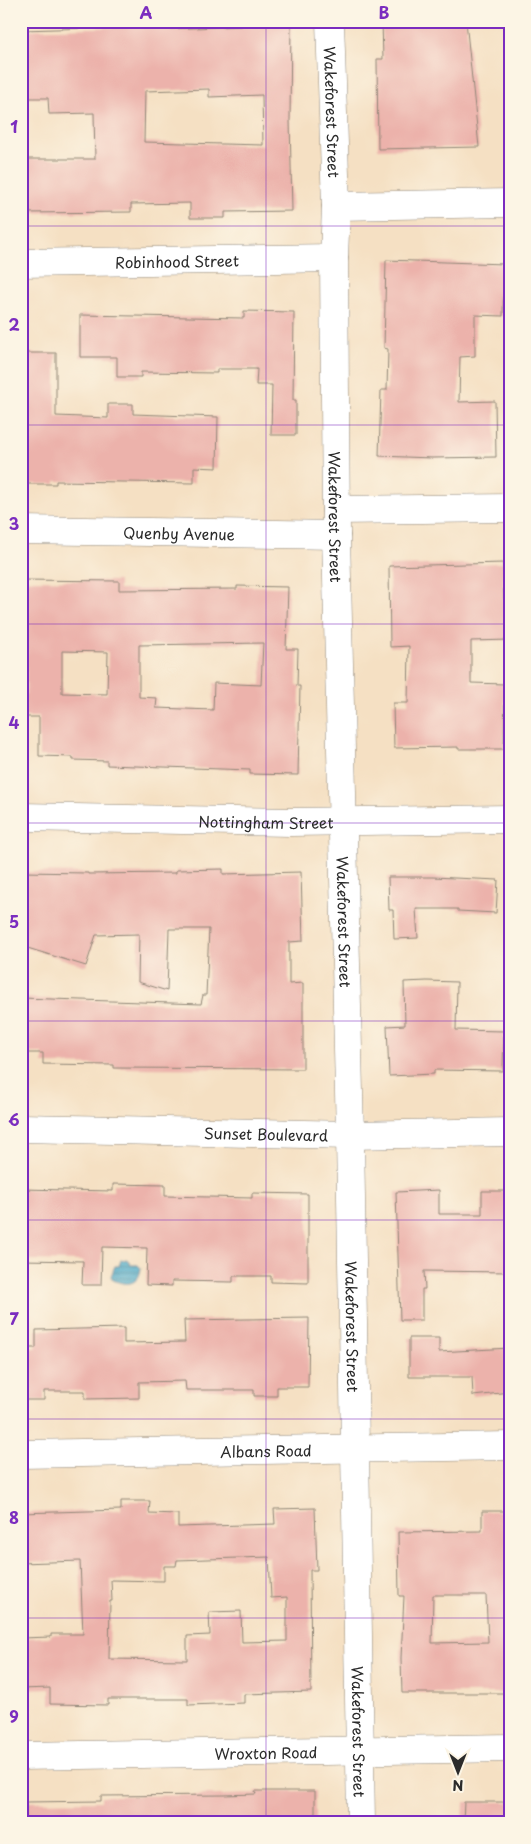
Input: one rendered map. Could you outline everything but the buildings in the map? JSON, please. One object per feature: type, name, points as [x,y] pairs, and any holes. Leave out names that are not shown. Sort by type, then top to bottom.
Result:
[{"type":"street","name":"Wakeforest Street","points":[[330,21],[336,206],[334,258],[336,522],[350,1135],[362,1823]]},
{"type":"street","points":[[336,206],[510,203]]},
{"type":"street","name":"Robinhood Street","points":[[21,263],[334,258]]},
{"type":"street","name":"Quenby Avenue","points":[[21,530],[336,522],[510,508]]},
{"type":"street","name":"Nottingham Street","points":[[21,817],[291,822],[510,819]]},
{"type":"street","name":"Sunset Boulevard","points":[[21,1128],[350,1135],[510,1132]]},
{"type":"street","name":"Albans Road","points":[[21,1454],[510,1446]]},
{"type":"street","name":"Wroxton Road","points":[[21,1756],[510,1748]]},
{"type":"water","points":[[127,1259],[131,1265],[138,1265],[141,1268],[138,1278],[132,1283],[113,1280],[111,1276],[115,1266],[119,1266],[121,1260]]}]
